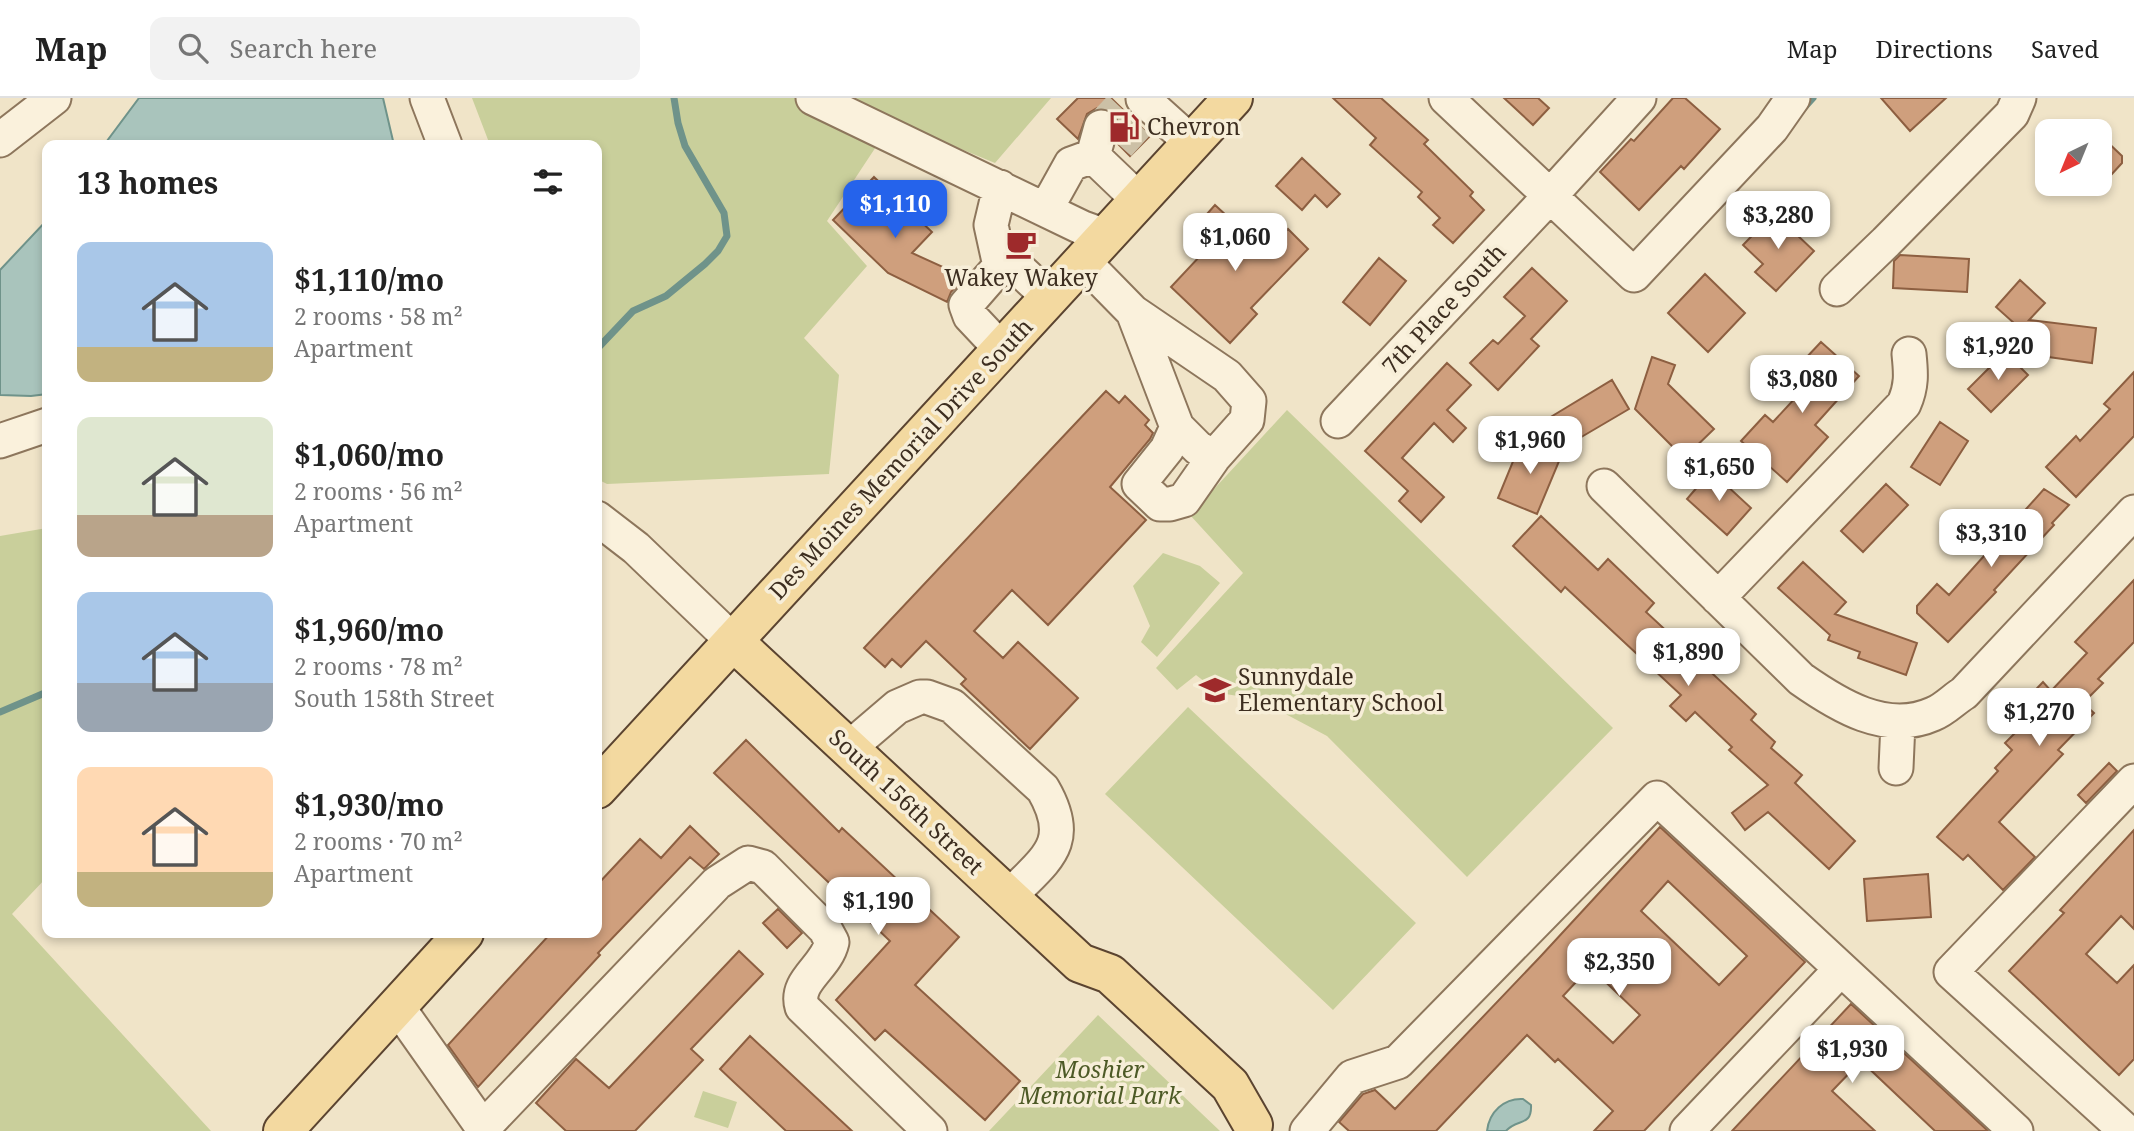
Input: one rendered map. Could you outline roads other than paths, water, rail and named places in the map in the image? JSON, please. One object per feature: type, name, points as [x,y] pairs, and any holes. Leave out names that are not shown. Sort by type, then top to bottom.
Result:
[{"type":"main road","name":"Des Moines Memorial Drive South","points":[[602,784],[1096,250],[1233,98]]},
{"type":"main road","name":"South 156th Street","points":[[733,640],[1080,963],[1094,992],[1211,1104],[1256,1128]]},
{"type":"main road","points":[[283,1131],[459,938]]},
{"type":"street","points":[[0,139],[54,98]]},
{"type":"street","points":[[427,98],[443,140]]},
{"type":"street","points":[[813,98],[1046,209],[1096,250],[1133,312],[1177,427],[1198,448],[1214,457]]},
{"type":"street","points":[[1446,98],[1634,275],[1772,128],[1793,98]]},
{"type":"street","name":"7th Place South","points":[[1338,421],[1639,98]]},
{"type":"street","points":[[1837,289],[2012,114],[2019,98]]},
{"type":"street","points":[[1046,209],[1071,164],[1123,122]]},
{"type":"street","points":[[1123,122],[1192,143]]},
{"type":"street","points":[[1123,122],[1140,201]]},
{"type":"street","points":[[1000,187],[991,225],[1000,266]]},
{"type":"street","points":[[1000,266],[1022,272],[1051,298]]},
{"type":"street","points":[[1000,266],[966,304],[970,316],[1002,350]]},
{"type":"street","points":[[1133,312],[1227,376],[1249,401],[1247,420],[1214,457],[1184,500],[1170,505],[1160,503],[1139,484],[1167,449],[1177,427]]},
{"type":"street","points":[[1718,598],[1904,404],[1912,377],[1909,354]]},
{"type":"street","points":[[0,442],[42,427]]},
{"type":"street","points":[[1604,486],[1801,678],[1833,702],[1864,715],[1898,723],[1933,714],[1964,692],[2134,512]]},
{"type":"street","points":[[602,522],[636,548],[733,640]]},
{"type":"street","points":[[849,748],[897,707],[920,697],[927,697],[952,706],[1043,789],[1053,806],[1058,824],[1057,839],[1052,852],[1009,897]]},
{"type":"street","points":[[1896,768],[1898,723]]},
{"type":"street","points":[[2126,1131],[1951,972],[2134,781]]},
{"type":"street","points":[[1307,1131],[1352,1077],[1398,1062],[1657,798],[2016,1131]]},
{"type":"street","points":[[397,1006],[484,1129],[717,883],[748,863],[763,867],[825,929],[832,942],[830,954],[802,988],[799,999],[802,1007],[930,1131]]},
{"type":"street","points":[[1687,1131],[1841,969]]},
{"type":"water","points":[[139,98],[383,98],[393,140],[108,140]]},
{"type":"water","points":[[42,225],[42,395],[0,395],[0,270]]},
{"type":"water","points":[[1523,1099],[1531,1105],[1529,1117],[1506,1131],[1487,1131],[1494,1112],[1510,1101]]},
{"type":"waterway","points":[[602,344],[633,311],[666,296],[705,264],[718,251],[727,236],[724,213],[685,146],[674,98]]},
{"type":"waterway","points":[[1803,109],[1813,98]]},
{"type":"waterway","points":[[0,712],[42,694]]},
{"type":"tunnel","points":[[1101,127],[1120,107]]},
{"type":"tunnel","points":[[1119,145],[1138,124]]},
{"type":"place","name":"Chevron","points":[[1124,127]]},
{"type":"place","name":"Wakey Wakey","points":[[1021,244]]},
{"type":"place","name":"Sunnydale Elementary School","points":[[1215,690]]},
{"type":"park label","name":"Moshier Memorial Park","points":[[1100,1083]]}]
